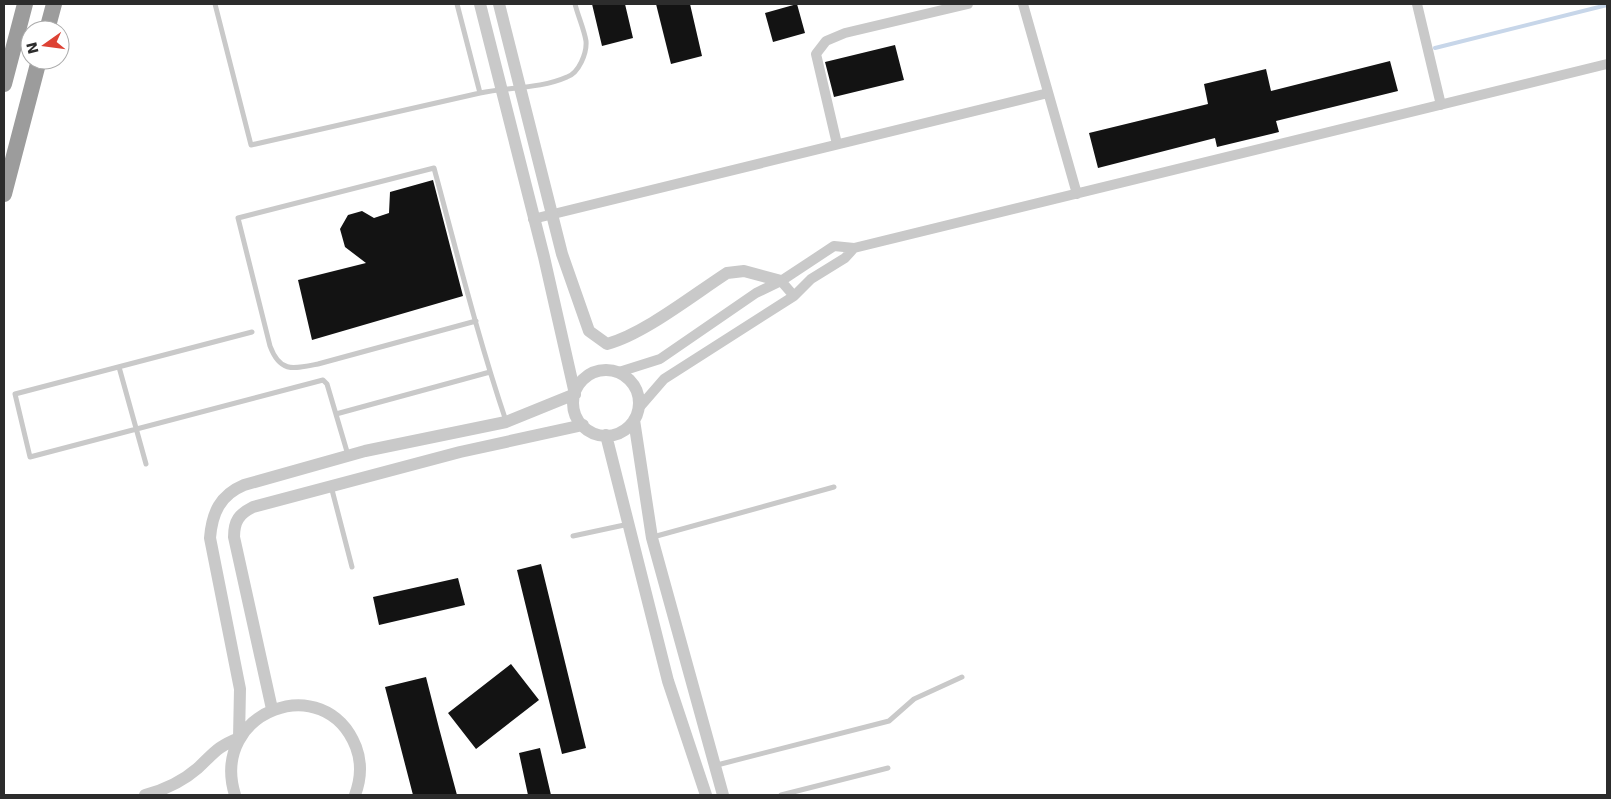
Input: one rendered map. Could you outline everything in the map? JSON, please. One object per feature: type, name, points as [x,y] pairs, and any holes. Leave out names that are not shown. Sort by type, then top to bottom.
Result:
[{"type":"highway","points":[[4,84],[25,4]]},
{"type":"highway","points":[[50,20],[54,4]]},
{"type":"highway","points":[[4,194],[36,70]]},
{"type":"street","points":[[480,4],[565,347],[576,416],[589,431],[606,435],[617,434],[627,428],[664,379],[794,296],[811,279],[845,258],[854,248]]},
{"type":"street","points":[[499,4],[562,254],[589,331],[606,344],[636,332],[727,273],[744,271],[781,281],[794,296]]},
{"type":"street","points":[[837,144],[816,54],[826,41],[846,33],[968,4]]},
{"type":"street","points":[[1023,4],[1077,194]]},
{"type":"street","points":[[1417,4],[1441,105]]},
{"type":"street","points":[[619,372],[660,359],[756,293],[781,281],[834,246],[854,248],[1607,64]]},
{"type":"street","points":[[533,219],[1048,92]]},
{"type":"street","points":[[240,738],[240,690],[210,538],[212,519],[222,500],[233,490],[348,456],[506,422],[574,394],[579,384],[592,373],[608,370],[619,372],[629,378],[636,387],[639,398],[636,415],[652,538],[723,795]]},
{"type":"street","points":[[272,709],[240,571],[234,526],[244,511],[460,452],[583,425]]},
{"type":"street","points":[[606,435],[630,524],[668,681],[706,795]]},
{"type":"street","points":[[235,795],[231,778],[231,761],[240,738],[257,718],[272,709],[302,705],[332,716],[344,726],[353,739],[361,770],[355,795]]},
{"type":"street","points":[[145,795],[180,782],[197,769],[220,746],[240,738]]},
{"type":"lane","points":[[215,4],[251,145],[500,88],[520,88],[569,77],[581,64],[586,42],[575,4]]},
{"type":"lane","points":[[456,4],[480,93]]},
{"type":"lane","points":[[476,321],[318,364],[294,369],[283,365],[274,358],[270,346],[238,218],[434,168],[476,321],[490,372],[506,422]]},
{"type":"lane","points":[[252,332],[15,394],[30,457],[323,380],[327,384],[348,456]]},
{"type":"lane","points":[[118,367],[146,464]]},
{"type":"lane","points":[[336,414],[490,372]]},
{"type":"lane","points":[[331,486],[352,567]]},
{"type":"lane","points":[[652,538],[834,487]]},
{"type":"lane","points":[[572,536],[630,524]]},
{"type":"lane","points":[[716,766],[889,721],[914,698],[962,677]]},
{"type":"lane","points":[[782,795],[888,768]]},
{"type":"building","points":[[592,4],[625,4],[633,38],[602,46]]},
{"type":"building","points":[[656,4],[690,4],[702,56],[671,64]]},
{"type":"building","points":[[797,4],[805,33],[773,42],[765,13]]},
{"type":"building","points":[[895,45],[904,80],[834,97],[825,62]]},
{"type":"building","points":[[1390,61],[1398,91],[1276,121],[1279,132],[1217,147],[1215,138],[1098,168],[1089,133],[1208,104],[1204,84],[1266,69],[1271,91]]},
{"type":"building","points":[[433,180],[463,296],[312,340],[298,280],[366,263],[345,247],[340,229],[348,215],[362,211],[374,218],[389,213],[390,192]]},
{"type":"building","points":[[541,564],[586,748],[562,754],[517,570]]},
{"type":"building","points":[[458,578],[465,605],[379,625],[373,597]]},
{"type":"building","points":[[511,664],[539,700],[476,749],[448,713]]},
{"type":"building","points":[[426,677],[457,795],[413,795],[385,687]]},
{"type":"building","points":[[540,748],[551,795],[528,795],[519,753]]},
{"type":"waterway","points":[[1435,48],[1607,5]]}]
